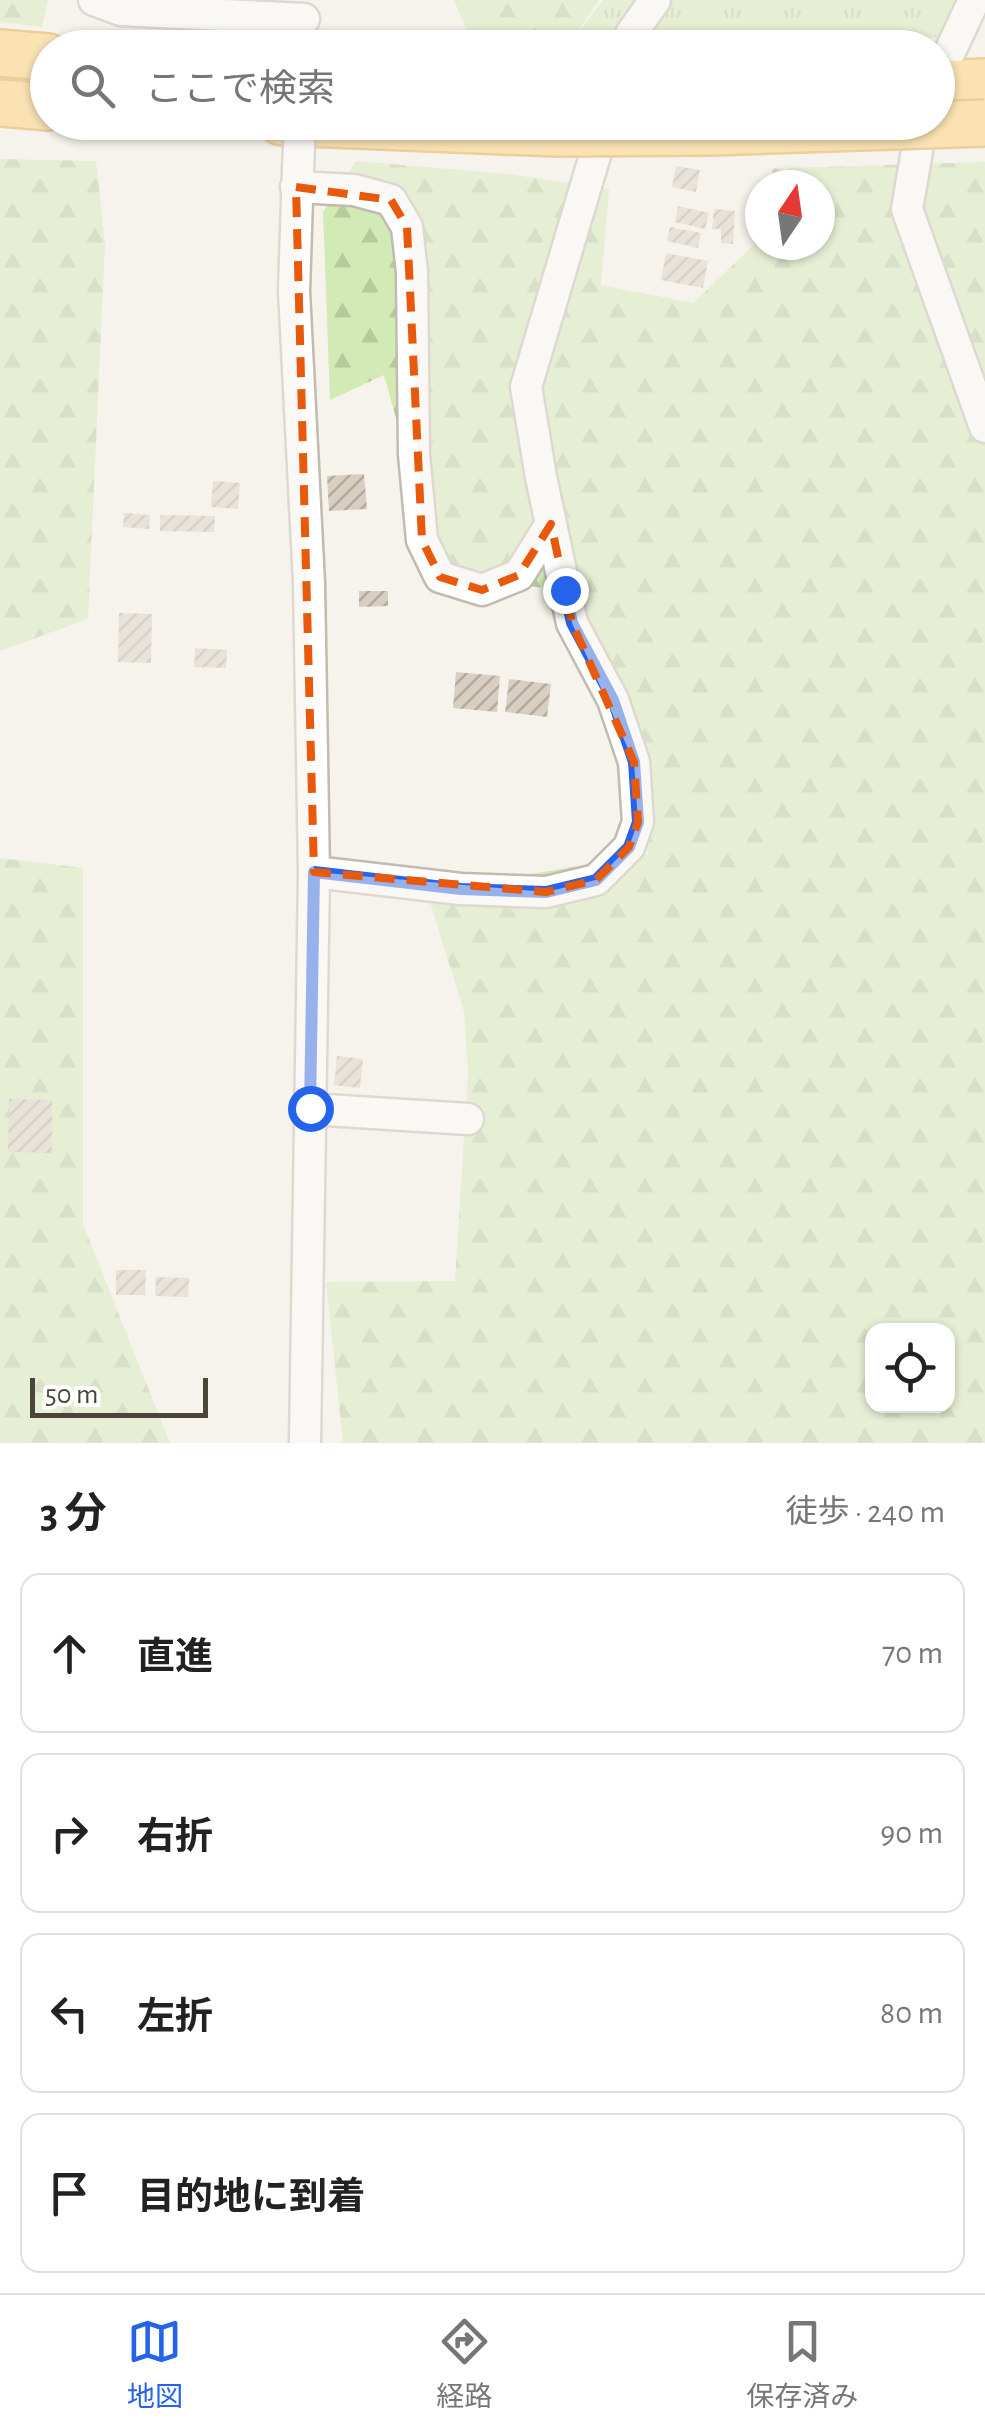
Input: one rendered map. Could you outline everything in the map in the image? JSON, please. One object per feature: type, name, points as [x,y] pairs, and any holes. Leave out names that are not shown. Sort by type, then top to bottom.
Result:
[{"type":"highway","points":[[0,53],[30,56]]},
{"type":"highway","points":[[955,81],[985,82]]},
{"type":"highway","points":[[0,103],[30,106]]},
{"type":"highway","points":[[955,125],[985,124]]},
{"type":"street","points":[[94,0],[121,10],[303,25]]},
{"type":"street","points":[[634,30],[656,0]]},
{"type":"street","points":[[955,42],[974,0]]},
{"type":"street","points":[[299,140],[294,291],[310,584],[314,872],[305,1443]]},
{"type":"street","points":[[314,872],[461,889],[546,892],[596,880],[629,847],[638,822],[634,762],[613,700],[572,623],[526,387],[599,140]]},
{"type":"street","points":[[919,140],[907,210],[985,428]]},
{"type":"street","points":[[297,178],[391,200],[407,227],[412,272],[414,454],[422,540],[440,576],[482,590],[519,575],[551,524]]},
{"type":"street","points":[[310,1108],[468,1119]]},
{"type":"highlighted area","points":[[296,187],[391,200],[407,227],[422,540],[440,577],[482,590],[519,575],[551,524],[572,623],[634,762],[638,822],[629,847],[596,880],[546,892],[314,872]]},
{"type":"green space","points":[[0,0],[48,0],[42,27],[0,22]]},
{"type":"green space","points":[[454,0],[599,0],[579,30],[466,30]]},
{"type":"green space","points":[[603,0],[985,0],[985,16],[976,37],[955,37],[955,30],[580,30]]},
{"type":"green space","points":[[0,159],[96,161],[105,244],[88,619],[0,651]]},
{"type":"green space","points":[[356,161],[508,174],[609,189],[601,285],[693,303],[745,253],[745,260],[835,260],[835,170],[788,168],[985,162],[985,1443],[343,1443],[326,1282],[455,1281],[468,1072],[464,1012],[427,892],[648,854],[613,700],[565,590],[440,577],[384,375],[330,400],[323,212]]},
{"type":"green space","points":[[0,858],[83,868],[83,1224],[170,1443],[0,1443]]},
{"type":"building","points":[[676,166],[700,170],[696,192],[672,187]]},
{"type":"building","points":[[678,206],[709,213],[705,229],[675,222]]},
{"type":"building","points":[[714,209],[735,211],[733,244],[721,243],[721,229],[712,229]]},
{"type":"building","points":[[670,227],[701,233],[698,248],[667,241]]},
{"type":"building","points":[[666,253],[708,261],[703,288],[661,280]]},
{"type":"building","points":[[364,474],[367,509],[329,511],[327,476]]},
{"type":"building","points":[[213,481],[240,483],[238,509],[211,507]]},
{"type":"building","points":[[124,513],[150,515],[149,529],[123,527]]},
{"type":"building","points":[[160,515],[215,516],[214,532],[160,531]]},
{"type":"building","points":[[359,591],[388,591],[388,606],[359,607]]},
{"type":"building","points":[[119,613],[152,614],[151,663],[118,662]]},
{"type":"building","points":[[195,648],[227,650],[226,668],[194,667]]},
{"type":"building","points":[[456,672],[500,676],[497,712],[453,708]]},
{"type":"building","points":[[509,679],[551,684],[547,717],[505,712]]},
{"type":"building","points":[[337,1056],[363,1059],[360,1088],[334,1085]]},
{"type":"building","points":[[9,1099],[52,1100],[52,1153],[8,1152]]},
{"type":"building","points":[[116,1270],[146,1270],[145,1295],[116,1295]]},
{"type":"building","points":[[156,1277],[189,1278],[188,1297],[155,1296]]},
{"type":"route","points":[[310,1108],[314,872],[461,889],[546,892],[596,880],[629,847],[638,822],[634,762],[613,700],[572,623],[565,590]]}]
